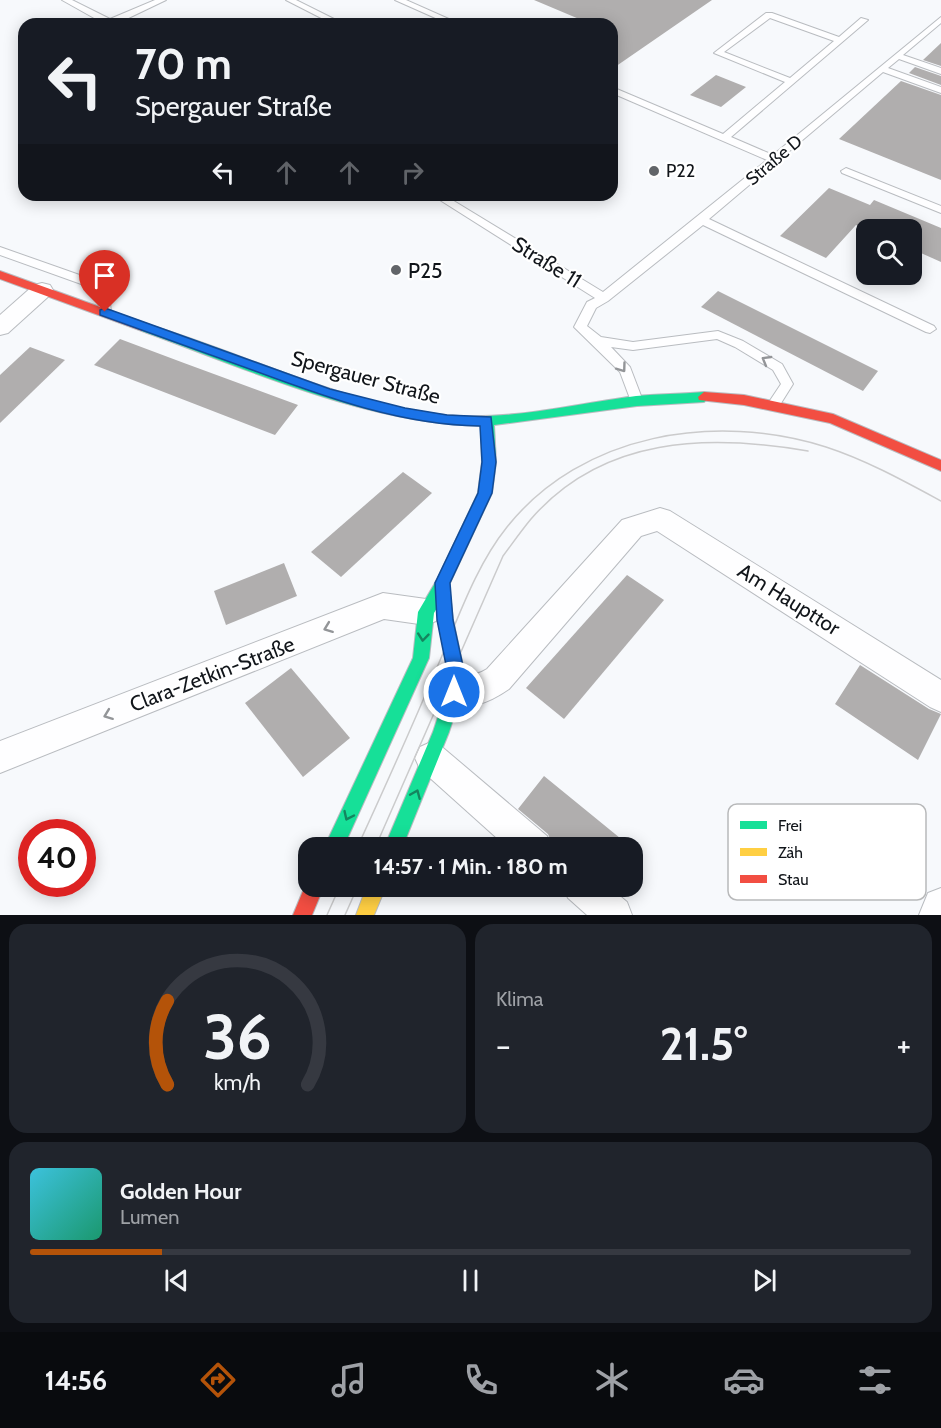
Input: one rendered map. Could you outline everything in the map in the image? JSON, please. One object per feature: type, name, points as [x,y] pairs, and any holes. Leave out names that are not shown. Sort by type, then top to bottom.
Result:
[{"type":"main road","name":"Spergauer Straße","points":[[0,275],[328,393],[405,413],[447,420],[487,421],[638,401],[706,397],[777,406],[833,419],[941,466]]},
{"type":"main road","points":[[338,837],[421,658],[426,612],[443,583],[485,493],[489,462],[487,421]]},
{"type":"main road","points":[[398,837],[431,758],[458,680],[445,620],[443,583]]},
{"type":"main road","points":[[302,915],[310,897]]},
{"type":"main road","points":[[365,915],[372,897]]},
{"type":"street","points":[[0,327],[42,290]]},
{"type":"street","name":"Am Haupttor","points":[[454,692],[482,690],[498,679],[632,528],[660,519],[941,696]]},
{"type":"street","name":"Clara-Zetkin-Straße","points":[[0,757],[383,606],[426,612]]},
{"type":"street","points":[[431,758],[522,837]]},
{"type":"street","points":[[593,897],[614,915]]},
{"type":"street","points":[[937,915],[941,906]]},
{"type":"lane","points":[[66,0],[99,18]]},
{"type":"lane","points":[[123,18],[162,0]]},
{"type":"lane","points":[[290,0],[328,18]]},
{"type":"lane","points":[[302,5],[312,0]]},
{"type":"lane","points":[[399,0],[442,18]]},
{"type":"lane","points":[[791,81],[717,53],[769,15],[840,40]]},
{"type":"lane","points":[[725,137],[864,20]]},
{"type":"lane","name":"Straße D","points":[[604,298],[702,220],[941,20]]},
{"type":"lane","points":[[898,56],[941,71]]},
{"type":"lane","points":[[883,69],[941,90]]},
{"type":"lane","points":[[618,92],[774,159]]},
{"type":"lane","points":[[846,171],[941,210]]},
{"type":"lane","name":"Straße 11","points":[[450,201],[604,298],[591,306],[580,327],[598,341]]},
{"type":"lane","points":[[702,220],[930,329]]},
{"type":"lane","points":[[0,251],[104,288],[105,312]]},
{"type":"lane","points":[[598,341],[633,346],[718,335],[739,344],[778,367],[787,384],[777,406]]},
{"type":"lane","points":[[598,341],[626,370],[638,401]]},
{"type":"building","points":[[534,0],[712,0],[618,65],[618,18],[577,18]]},
{"type":"building","points":[[941,43],[941,66],[923,60]]},
{"type":"building","points":[[915,67],[941,76],[941,85],[909,73]]},
{"type":"building","points":[[716,75],[746,87],[721,107],[690,95]]},
{"type":"building","points":[[901,81],[941,95],[941,180],[839,139]]},
{"type":"building","points":[[829,188],[870,205],[874,200],[919,219],[856,219],[856,225],[826,258],[780,236]]},
{"type":"building","points":[[922,220],[941,228],[941,262],[922,253]]},
{"type":"building","points":[[718,291],[878,371],[863,391],[701,307]]},
{"type":"building","points":[[120,339],[298,405],[275,435],[94,365]]},
{"type":"building","points":[[30,347],[65,360],[0,423],[0,375]]},
{"type":"building","points":[[403,472],[432,493],[341,577],[311,552]]},
{"type":"building","points":[[284,563],[297,596],[226,625],[214,591]]},
{"type":"building","points":[[627,575],[664,600],[564,719],[526,688]]},
{"type":"building","points":[[860,665],[929,709],[941,714],[918,760],[835,704]]},
{"type":"building","points":[[291,668],[350,738],[303,777],[245,703]]},
{"type":"building","points":[[544,776],[619,837],[549,837],[518,809]]},
{"type":"tram line","points":[[362,837],[476,576],[507,527],[538,495],[573,470],[612,451],[653,439],[696,432],[740,432],[783,437],[841,452],[941,501]]},
{"type":"tram line","points":[[380,837],[503,556],[531,519],[559,492],[591,471],[624,457],[659,448],[695,443],[733,443],[808,451]]},
{"type":"tram line","points":[[327,915],[335,897]]},
{"type":"tram line","points":[[345,915],[353,897]]},
{"type":"traffic: fast","points":[[146,328],[328,393],[405,413],[446,420],[487,421],[524,418],[637,401],[704,397]]},
{"type":"traffic: fast","points":[[338,837],[421,658],[426,612],[443,583],[485,493],[489,462],[487,421]]},
{"type":"traffic: fast","points":[[398,837],[441,732],[458,680],[445,620],[443,588]]},
{"type":"traffic: slow","points":[[365,915],[372,897]]},
{"type":"traffic: jam","points":[[0,275],[146,328]]},
{"type":"traffic: jam","points":[[704,397],[744,400],[833,419],[941,466]]},
{"type":"traffic: jam","points":[[302,915],[310,897]]},
{"type":"place","name":"P22","points":[[654,171]]},
{"type":"place","name":"P25","points":[[396,270]]},
{"type":"route","points":[[105,312],[328,393],[405,413],[447,420],[487,421],[489,462],[485,493],[443,583],[445,620],[458,680],[454,692]]}]
